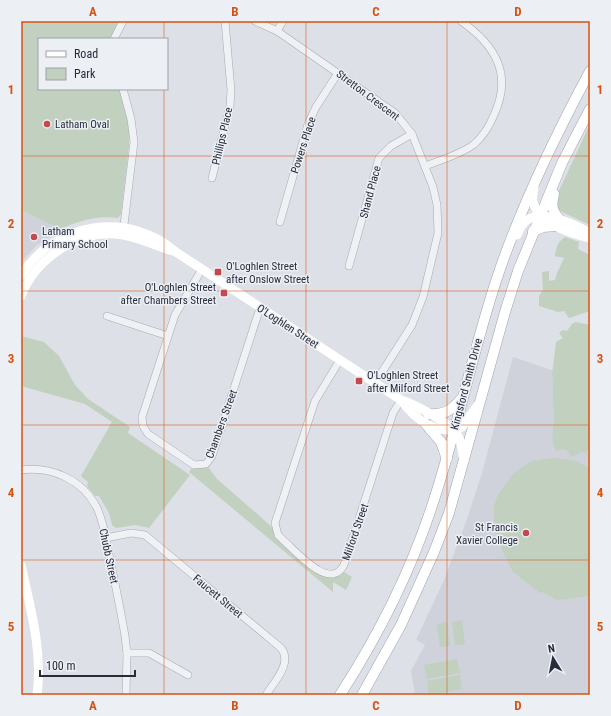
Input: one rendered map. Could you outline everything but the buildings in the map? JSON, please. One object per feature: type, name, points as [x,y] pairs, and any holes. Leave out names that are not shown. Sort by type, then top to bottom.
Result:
[{"type":"main road","name":"Kingsford Smith Drive","points":[[340,695],[381,625],[417,545],[447,458],[487,307],[508,247],[534,182],[565,117],[590,71]]},
{"type":"main road","name":"Kingsford Smith Drive","points":[[362,695],[397,633],[434,552],[449,513],[505,312],[533,232],[562,163],[590,109]]},
{"type":"main road","points":[[533,232],[543,227],[558,223],[551,205],[562,163]]},
{"type":"main road","points":[[447,458],[441,442],[427,418],[448,412],[463,396]]},
{"type":"street","points":[[114,38],[123,21]]},
{"type":"street","name":"Phillips Place","points":[[212,178],[230,106],[231,90],[225,21]]},
{"type":"street","name":"Stretton Crescent","points":[[255,21],[277,31],[395,113],[412,134],[425,166],[437,205],[438,233],[435,251],[417,314],[406,335],[375,383]]},
{"type":"street","points":[[277,31],[283,21]]},
{"type":"street","points":[[425,166],[464,150],[474,144],[488,128],[500,100],[501,74],[497,58],[488,44],[461,21]]},
{"type":"street","name":"Powers Place","points":[[280,222],[308,124],[316,107],[338,73]]},
{"type":"street","points":[[123,90],[132,119],[134,142],[124,231]]},
{"type":"street","name":"Shand Place","points":[[349,266],[379,158],[391,146],[412,134]]},
{"type":"street","points":[[534,182],[533,201],[540,215]]},
{"type":"street","points":[[508,247],[517,237],[522,224],[529,218],[540,215],[590,238]]},
{"type":"street","points":[[558,223],[590,233]]},
{"type":"street","name":"O'Loghlen Street","points":[[21,276],[40,254],[65,237],[96,227],[124,231],[176,252],[401,400],[407,408],[427,418],[436,429],[454,431]]},
{"type":"street","name":"O'Loghlen Street","points":[[21,296],[36,270],[58,251],[69,244],[96,236],[124,231]]},
{"type":"street","name":"Chambers Street","points":[[202,269],[179,306],[143,412],[143,426],[151,437],[190,463],[202,466],[210,461],[260,308]]},
{"type":"street","points":[[107,316],[168,336]]},
{"type":"street","name":"Milford Street","points":[[340,360],[315,400],[275,523],[276,530],[283,540],[325,574],[334,575],[338,573],[344,565],[393,413],[401,400]]},
{"type":"street","points":[[464,461],[461,443],[454,431],[462,427],[480,403]]},
{"type":"street","name":"Chubb Street","points":[[21,470],[30,468],[49,471],[70,479],[80,486],[97,508],[106,538],[122,618],[127,653],[126,695]]},
{"type":"street","name":"Faucett Street","points":[[106,538],[131,533],[145,535],[281,648],[285,655],[286,662],[266,695]]},
{"type":"street","points":[[21,565],[38,652],[37,695]]},
{"type":"street","points":[[127,653],[149,653],[188,675]]},
{"type":"shaded area","name":"Latham Primary School","points":[[21,210],[60,229],[36,246],[21,262]]},
{"type":"shaded area","name":"St Francis Xavier College","points":[[513,357],[590,383],[590,695],[415,695],[411,671],[425,645],[416,640],[444,580],[467,519],[482,473]]},
{"type":"green space","points":[[21,21],[120,21],[111,38],[38,38],[38,90],[120,90],[129,126],[129,146],[121,214],[118,218],[103,217],[88,219],[60,229],[21,210]]},
{"type":"green space","points":[[590,124],[590,225],[558,210],[555,204],[557,195]]},
{"type":"green space","points":[[565,237],[579,242],[578,249],[590,255],[590,311],[569,318],[564,311],[558,312],[539,306],[539,296],[543,290],[542,272],[549,271],[549,281],[555,280],[564,258],[555,256],[556,250],[559,243]]},
{"type":"green space","points":[[576,322],[590,325],[590,449],[585,453],[581,452],[571,457],[568,451],[563,449],[556,451],[554,446],[554,381],[552,375],[556,342],[563,338],[559,333],[563,330],[567,331],[572,324]]},
{"type":"green space","points":[[21,336],[44,342],[59,356],[75,385],[88,399],[130,427],[128,433],[190,475],[149,528],[135,525],[116,528],[112,525],[109,513],[99,496],[95,496],[87,486],[88,482],[81,476],[112,422],[85,404],[21,386]]},
{"type":"green space","points":[[554,458],[577,461],[590,468],[590,596],[557,600],[542,592],[540,593],[513,572],[500,546],[494,520],[494,506],[498,495],[513,474],[531,461]]},
{"type":"green space","points":[[190,463],[206,464],[217,479],[263,519],[318,571],[331,577],[340,576],[344,572],[352,577],[346,590],[333,582],[333,592],[189,472],[192,468]]},
{"type":"green space","points":[[462,620],[465,644],[455,645],[452,622]]},
{"type":"green space","points":[[447,622],[450,646],[440,647],[437,624]]},
{"type":"green space","points":[[457,659],[460,673],[427,679],[424,665]]},
{"type":"green space","points":[[460,675],[462,689],[429,695],[427,681]]},
{"type":"place","name":"Latham Oval","points":[[47,124]]},
{"type":"place","name":"Latham Primary School","points":[[34,237]]},
{"type":"place","name":"O'Loghlen Street after Onslow Street","points":[[218,272]]},
{"type":"place","name":"O'Loghlen Street after Chambers Street","points":[[224,293]]},
{"type":"place","name":"O'Loghlen Street after Milford Street","points":[[359,381]]},
{"type":"place","name":"St Francis Xavier College","points":[[526,533]]}]
